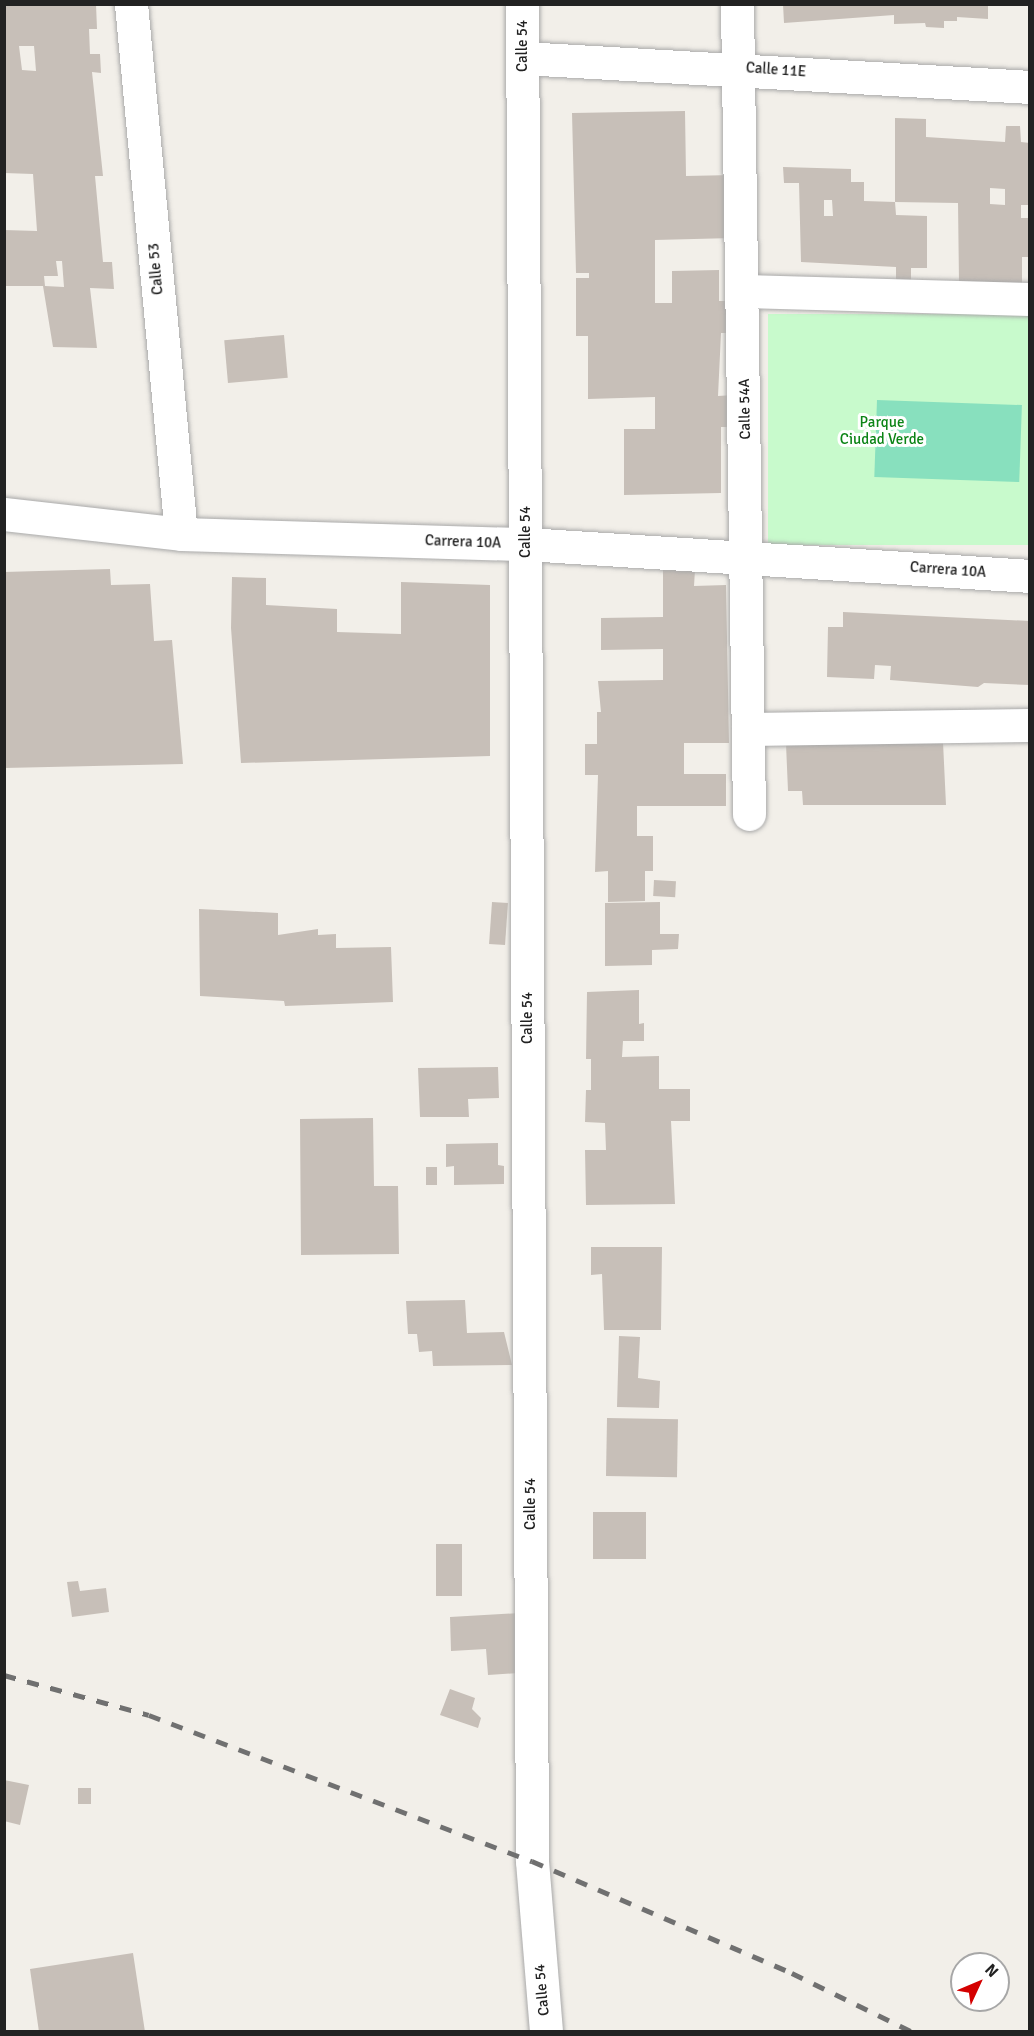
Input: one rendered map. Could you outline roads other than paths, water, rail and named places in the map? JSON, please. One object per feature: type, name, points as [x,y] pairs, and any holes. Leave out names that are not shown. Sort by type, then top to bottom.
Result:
[{"type":"street","name":"Calle 53","points":[[131,4],[181,534]]},
{"type":"street","name":"Calle 54","points":[[522,4],[532,1861],[546,2031]]},
{"type":"street","name":"Calle 54A","points":[[737,4],[747,556],[749,814]]},
{"type":"street","name":"Calle 11E","points":[[523,58],[739,68],[1029,87]]},
{"type":"street","points":[[743,291],[1029,299]]},
{"type":"street","name":"Carrera 10A","points":[[4,514],[181,534],[526,544],[747,556],[1029,576]]},
{"type":"street","points":[[748,729],[1029,725]]},
{"type":"railway","points":[[4,1675],[149,1715],[532,1861],[792,1973],[913,2032]]},
{"type":"park label","name":"Parque Ciudad Verde","points":[[882,430]]}]
